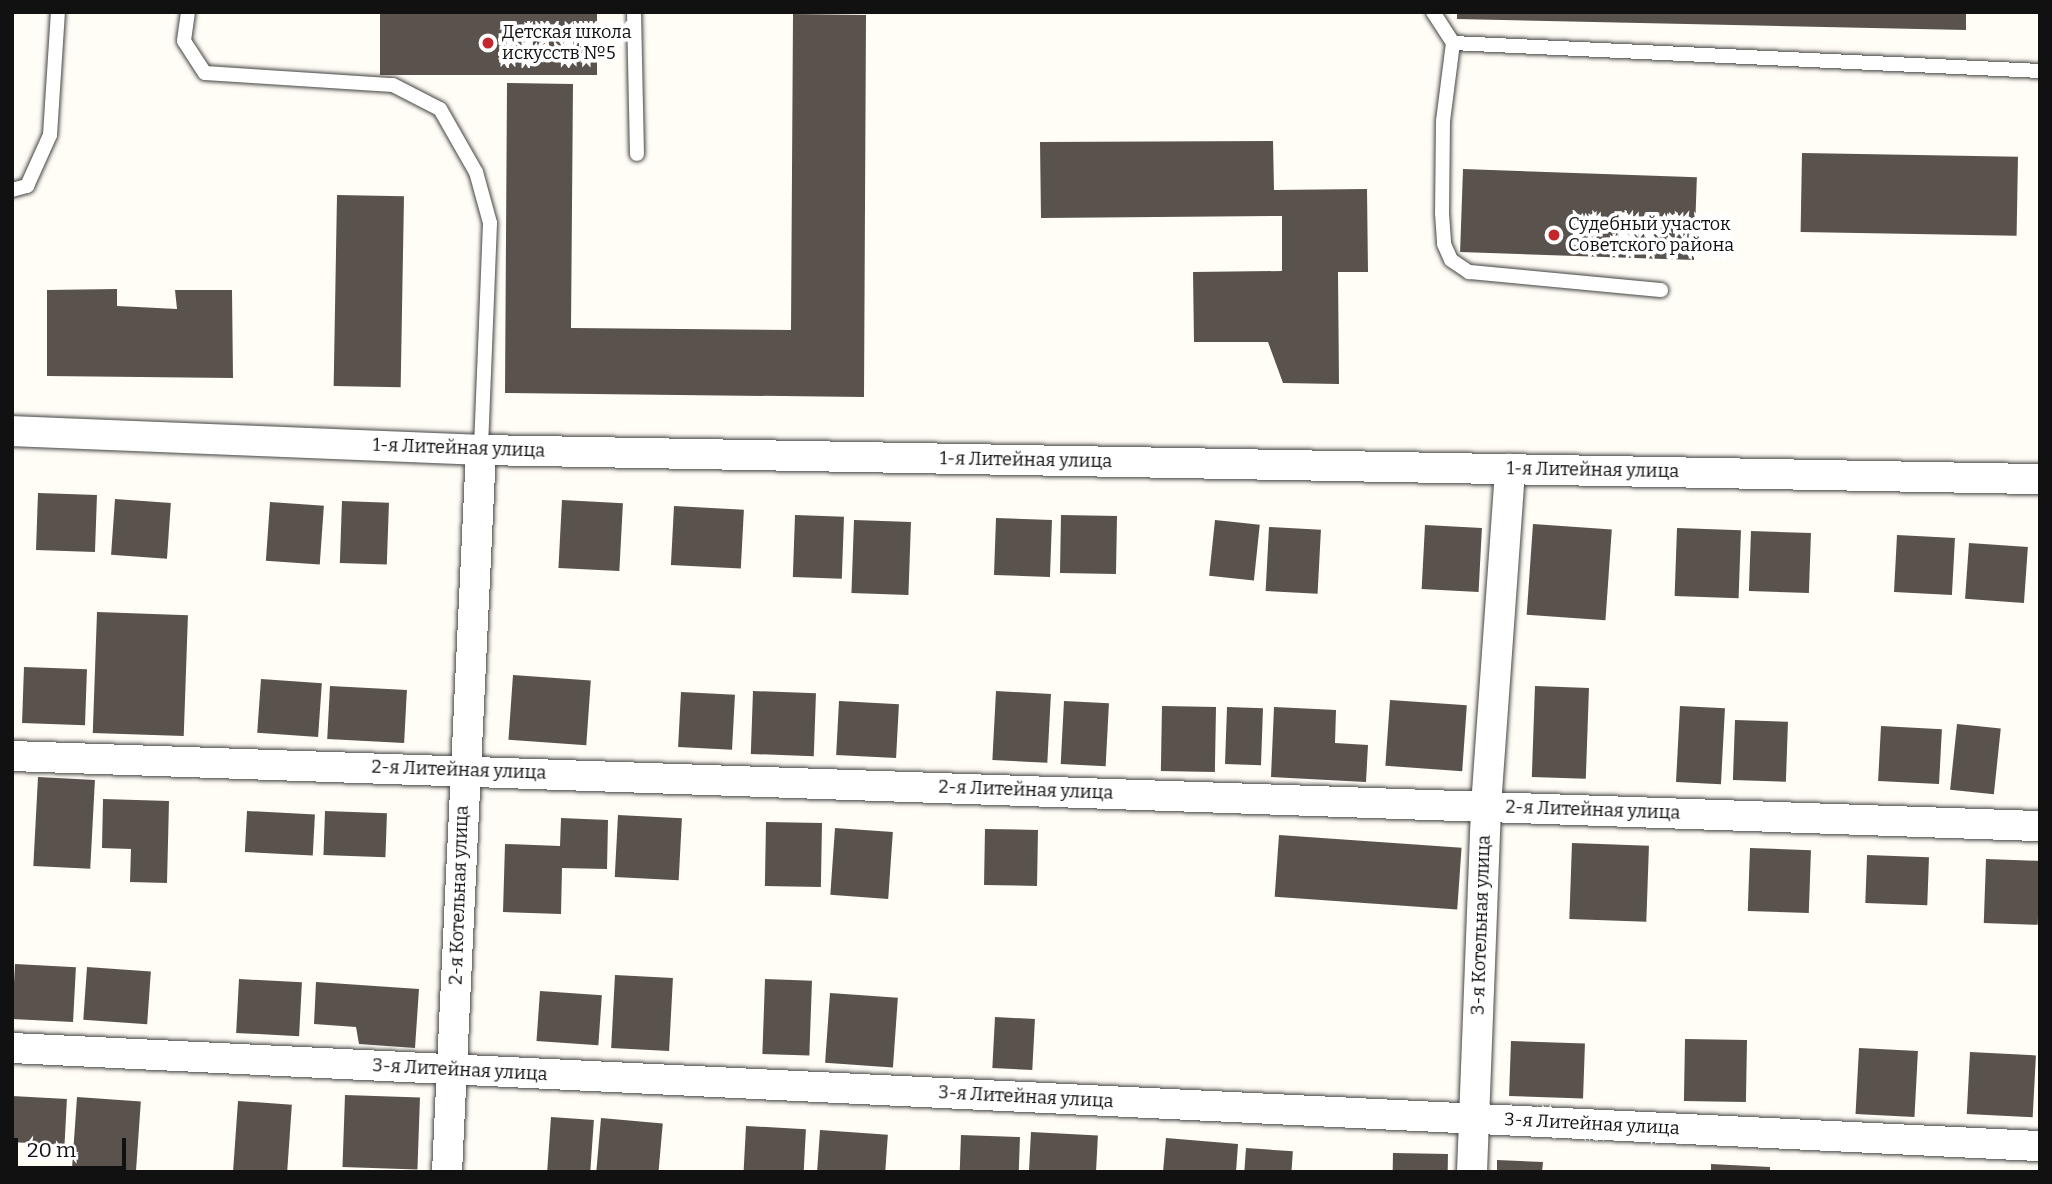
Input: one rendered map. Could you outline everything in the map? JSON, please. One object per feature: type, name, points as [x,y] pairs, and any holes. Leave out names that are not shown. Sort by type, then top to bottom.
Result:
[{"type":"street","name":"1-я Литейная улица","points":[[12,431],[481,450],[2040,478]]},
{"type":"street","name":"2-я Котельная улица","points":[[447,1172],[481,450]]},
{"type":"street","name":"3-я Котельная улица","points":[[1472,1172],[1486,806],[1510,469]]},
{"type":"street","name":"2-я Литейная улица","points":[[12,756],[464,769],[2040,826]]},
{"type":"street","name":"3-я Литейная улица","points":[[12,1048],[2040,1146]]},
{"type":"lane","points":[[12,190],[27,186],[50,135],[58,12]]},
{"type":"lane","points":[[188,12],[184,41],[205,73],[393,85],[440,109],[476,172],[490,223],[481,450]]},
{"type":"lane","points":[[634,12],[637,154]]},
{"type":"lane","points":[[1433,12],[1453,43],[1443,121],[1441,213],[1444,244],[1451,260],[1469,272],[1661,290]]},
{"type":"lane","points":[[1453,43],[2040,71]]},
{"type":"building","name":"Детская школа искусств №5","points":[[380,12],[597,12],[597,75],[380,75]]},
{"type":"building","points":[[1457,12],[1966,12],[1966,30],[1457,19]]},
{"type":"building","points":[[793,14],[866,15],[864,397],[505,393],[507,83],[573,84],[571,328],[791,330]]},
{"type":"building","points":[[1273,141],[1274,190],[1367,189],[1368,272],[1338,272],[1339,384],[1283,383],[1268,342],[1194,342],[1193,272],[1282,271],[1282,216],[1041,218],[1040,142]]},
{"type":"building","points":[[1802,153],[2018,157],[2017,236],[1801,232]]},
{"type":"building","points":[[1463,169],[1697,177],[1694,260],[1460,252]]},
{"type":"building","points":[[337,195],[404,196],[401,387],[334,386]]},
{"type":"building","points":[[117,289],[117,306],[177,309],[175,290],[232,290],[233,378],[47,376],[47,290]]},
{"type":"building","points":[[38,493],[97,495],[95,552],[36,550]]},
{"type":"building","points":[[115,499],[171,503],[167,559],[111,555]]},
{"type":"building","points":[[562,500],[623,503],[619,571],[558,568]]},
{"type":"building","points":[[342,501],[389,503],[387,565],[340,563]]},
{"type":"building","points":[[270,502],[324,506],[320,565],[266,561]]},
{"type":"building","points":[[674,506],[744,510],[741,569],[671,565]]},
{"type":"building","points":[[795,515],[844,517],[842,579],[793,577]]},
{"type":"building","points":[[1061,515],[1117,516],[1116,574],[1060,573]]},
{"type":"building","points":[[996,518],[1052,520],[1050,577],[994,575]]},
{"type":"building","points":[[854,520],[911,522],[908,595],[851,593]]},
{"type":"building","points":[[1215,520],[1260,525],[1254,580],[1209,576]]},
{"type":"building","points":[[1533,524],[1612,530],[1605,620],[1527,615]]},
{"type":"building","points":[[1425,525],[1482,528],[1479,592],[1422,589]]},
{"type":"building","points":[[1269,527],[1321,530],[1318,594],[1266,591]]},
{"type":"building","points":[[1677,528],[1741,530],[1739,598],[1675,596]]},
{"type":"building","points":[[1751,531],[1811,533],[1809,593],[1749,591]]},
{"type":"building","points":[[1897,535],[1955,538],[1952,595],[1894,592]]},
{"type":"building","points":[[1969,543],[2028,547],[2024,603],[1965,599]]},
{"type":"building","points":[[97,612],[188,615],[184,736],[93,733]]},
{"type":"building","points":[[24,667],[87,669],[85,725],[22,723]]},
{"type":"building","points":[[513,675],[591,680],[586,745],[508,740]]},
{"type":"building","points":[[261,679],[322,683],[318,737],[257,733]]},
{"type":"building","points":[[330,686],[407,690],[404,743],[327,739]]},
{"type":"building","points":[[1535,686],[1589,688],[1586,779],[1532,777]]},
{"type":"building","points":[[753,691],[816,693],[814,756],[751,754]]},
{"type":"building","points":[[996,691],[1051,694],[1047,763],[992,760]]},
{"type":"building","points":[[681,692],[735,695],[732,750],[678,747]]},
{"type":"building","points":[[1390,700],[1467,705],[1462,771],[1385,766]]},
{"type":"building","points":[[839,701],[899,704],[896,758],[836,755]]},
{"type":"building","points":[[1064,701],[1109,703],[1106,766],[1061,764]]},
{"type":"building","points":[[1162,706],[1216,707],[1215,772],[1161,771]]},
{"type":"building","points":[[1680,706],[1725,708],[1721,784],[1676,782]]},
{"type":"building","points":[[1227,707],[1263,708],[1261,765],[1225,764]]},
{"type":"building","points":[[1274,707],[1336,710],[1335,743],[1368,745],[1366,782],[1271,777]]},
{"type":"building","points":[[1735,720],[1788,722],[1786,782],[1733,780]]},
{"type":"building","points":[[1957,724],[2001,729],[1994,794],[1950,790]]},
{"type":"building","points":[[1881,726],[1942,729],[1939,784],[1878,781]]},
{"type":"building","points":[[38,777],[95,780],[90,869],[33,866]]},
{"type":"building","points":[[103,799],[169,801],[167,883],[130,882],[131,849],[102,848]]},
{"type":"building","points":[[247,811],[315,815],[313,856],[245,852]]},
{"type":"building","points":[[325,811],[387,813],[385,857],[323,855]]},
{"type":"building","points":[[618,815],[682,818],[679,880],[615,877]]},
{"type":"building","points":[[561,818],[608,820],[607,869],[562,868],[561,914],[503,912],[505,844],[560,846]]},
{"type":"building","points":[[766,822],[822,823],[821,887],[765,886]]},
{"type":"building","points":[[835,828],[893,832],[888,899],[830,895]]},
{"type":"building","points":[[985,829],[1038,830],[1037,886],[984,885]]},
{"type":"building","points":[[1279,835],[1462,848],[1457,910],[1275,897]]},
{"type":"building","points":[[1572,843],[1649,846],[1646,922],[1569,919]]},
{"type":"building","points":[[1750,848],[1811,850],[1809,913],[1748,911]]},
{"type":"building","points":[[1867,855],[1929,857],[1927,905],[1865,903]]},
{"type":"building","points":[[1986,859],[2040,861],[2038,925],[1984,923]]},
{"type":"building","points":[[15,964],[76,967],[73,1022],[12,1019]]},
{"type":"building","points":[[87,967],[151,971],[147,1024],[83,1020]]},
{"type":"building","points":[[615,975],[673,978],[669,1051],[611,1048]]},
{"type":"building","points":[[239,979],[302,982],[299,1036],[236,1033]]},
{"type":"building","points":[[765,979],[812,981],[809,1056],[762,1054]]},
{"type":"building","points":[[316,982],[419,989],[415,1048],[359,1044],[356,1027],[314,1024]]},
{"type":"building","points":[[540,991],[602,995],[598,1045],[537,1041]]},
{"type":"building","points":[[830,993],[898,998],[893,1068],[825,1063]]},
{"type":"building","points":[[995,1017],[1035,1019],[1032,1070],[992,1068]]},
{"type":"building","points":[[1685,1039],[1747,1040],[1746,1102],[1684,1101]]},
{"type":"building","points":[[1511,1041],[1585,1044],[1583,1099],[1509,1096]]},
{"type":"building","points":[[1859,1048],[1918,1051],[1914,1117],[1856,1114]]},
{"type":"building","points":[[1970,1052],[2036,1055],[2033,1117],[1967,1114]]},
{"type":"building","points":[[345,1095],[420,1098],[417,1170],[342,1167]]},
{"type":"building","points":[[12,1096],[67,1099],[65,1145],[12,1142]]},
{"type":"building","points":[[77,1097],[141,1101],[136,1172],[72,1168]]},
{"type":"building","points":[[238,1101],[292,1105],[287,1172],[233,1172]]},
{"type":"building","points":[[551,1117],[594,1120],[590,1172],[547,1171]]},
{"type":"building","points":[[601,1118],[663,1123],[659,1172],[596,1172]]},
{"type":"building","points":[[746,1126],[806,1129],[804,1172],[744,1172]]},
{"type":"building","points":[[820,1130],[888,1135],[885,1172],[817,1172]]},
{"type":"building","points":[[1031,1132],[1098,1136],[1096,1172],[1029,1172]]},
{"type":"building","points":[[961,1135],[1020,1137],[1019,1172],[960,1172]]},
{"type":"building","points":[[1166,1138],[1238,1144],[1236,1172],[1163,1172]]},
{"type":"building","points":[[1246,1148],[1293,1151],[1291,1172],[1244,1172]]},
{"type":"building","points":[[1393,1153],[1448,1154],[1448,1172],[1393,1172]]},
{"type":"building","points":[[1497,1160],[1543,1162],[1542,1172],[1497,1172]]},
{"type":"building","points":[[1711,1164],[1770,1167],[1770,1172],[1711,1172]]},
{"type":"place","name":"Детская школа искусств №5","points":[[488,43]]},
{"type":"place","name":"Судебный участок Советского района","points":[[1554,235]]}]
